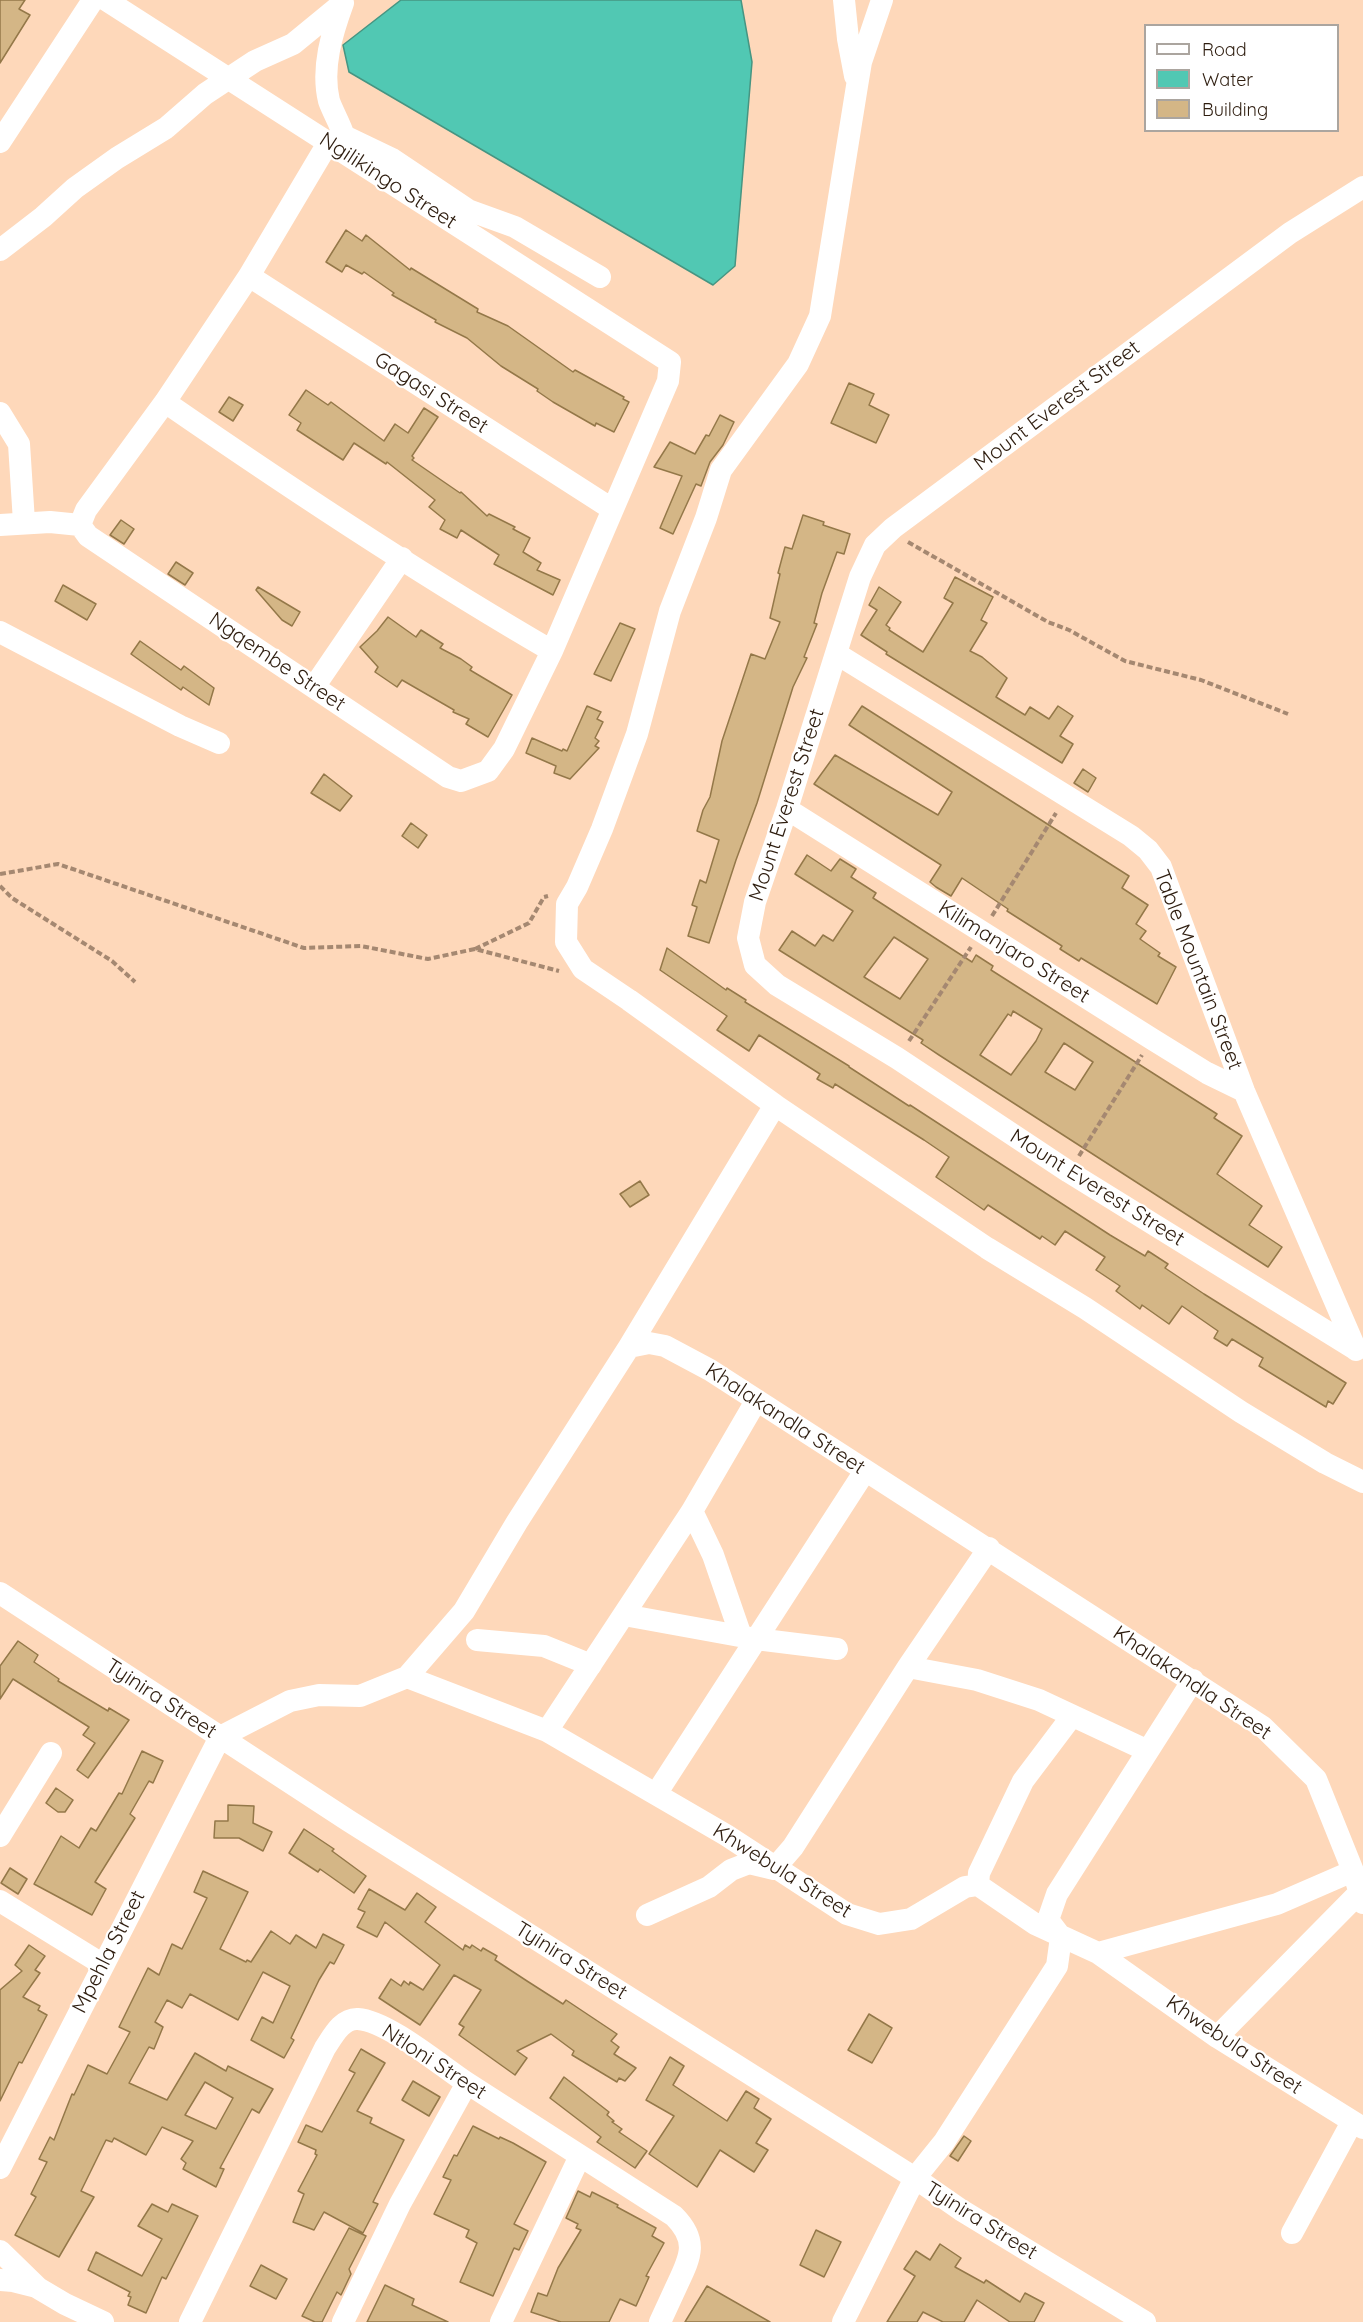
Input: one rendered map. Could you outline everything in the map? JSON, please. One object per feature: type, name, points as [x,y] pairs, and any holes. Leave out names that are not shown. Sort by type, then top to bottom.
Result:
[{"type":"street","points":[[4,129],[93,0]]},
{"type":"street","name":"Ngilikingo Street","points":[[106,0],[670,362]]},
{"type":"street","points":[[844,0],[856,86]]},
{"type":"street","points":[[882,0],[856,86],[820,316],[793,372],[721,470],[706,518],[670,611],[638,734],[628,755],[619,786],[577,886],[567,904],[566,942],[583,969],[775,1105],[987,1248],[1085,1308],[1241,1412],[1325,1463],[1363,1482]]},
{"type":"street","points":[[0,250],[43,217],[75,188],[117,158],[166,128],[227,78],[294,44],[345,2]]},
{"type":"street","points":[[345,2],[334,26],[326,68],[329,100],[344,136],[392,159],[468,210],[514,227],[600,277]]},
{"type":"street","points":[[0,525],[24,522],[80,525],[86,510],[165,402],[249,276],[328,143]]},
{"type":"street","name":"Mount Everest Street","points":[[1359,1355],[1069,1172],[897,1058],[777,985],[755,965],[748,938],[750,921],[860,577],[876,545],[889,531],[1290,232],[1363,189]]},
{"type":"street","name":"Gagasi Street","points":[[249,276],[612,509]]},
{"type":"street","name":"Ngqembe Street","points":[[80,525],[88,536],[448,777],[461,781],[488,771],[498,760],[552,651],[668,381],[670,362]]},
{"type":"street","points":[[165,402],[402,558],[500,621],[552,651]]},
{"type":"street","points":[[0,413],[19,444],[24,522]]},
{"type":"street","points":[[314,687],[402,558]]},
{"type":"street","points":[[0,632],[180,726],[219,743]]},
{"type":"street","name":"Table Mountain Street","points":[[837,654],[1131,836],[1148,850],[1161,867],[1244,1091],[1359,1355]]},
{"type":"street","name":"Kilimanjaro Street","points":[[787,808],[1152,1039],[1207,1073],[1244,1091]]},
{"type":"street","points":[[220,1737],[290,1701],[319,1695],[360,1696],[407,1677],[464,1611],[523,1512],[629,1347],[775,1105]]},
{"type":"street","name":"Khalakandla Street","points":[[629,1347],[649,1343],[665,1346],[710,1370],[1263,1727],[1316,1779],[1359,1889]]},
{"type":"street","points":[[547,1731],[692,1511],[756,1401]]},
{"type":"street","points":[[656,1794],[749,1637],[865,1470]]},
{"type":"street","points":[[692,1511],[749,1637]]},
{"type":"street","points":[[647,1915],[709,1887],[731,1870],[749,1863],[774,1869],[793,1847],[908,1667],[989,1548]]},
{"type":"street","name":"Tyinira Street","points":[[0,1593],[220,1737],[915,2178],[961,2210],[1145,2322]]},
{"type":"street","points":[[624,1615],[749,1637],[837,1649]]},
{"type":"street","points":[[477,1640],[544,1646],[591,1665]]},
{"type":"street","points":[[908,1667],[977,1680],[1039,1700],[1148,1751]]},
{"type":"street","name":"Khwebula Street","points":[[407,1677],[547,1731],[726,1835],[774,1869],[847,1914],[879,1924],[911,1919],[965,1887],[978,1885],[1035,1924],[1098,1953],[1217,2037],[1358,2125]]},
{"type":"street","points":[[843,2322],[915,2178],[944,2142],[1057,1966],[1061,1937],[1048,1920],[1057,1894],[1193,1680]]},
{"type":"street","points":[[978,1885],[979,1873],[1023,1781],[1072,1716]]},
{"type":"street","name":"Mpehla Street","points":[[0,2168],[102,1964],[220,1737]]},
{"type":"street","points":[[0,1836],[51,1752]]},
{"type":"street","points":[[1098,1953],[1277,1904],[1359,1889]]},
{"type":"street","points":[[1217,2037],[1359,1889]]},
{"type":"street","points":[[0,1901],[102,1964]]},
{"type":"street","name":"Ntloni Street","points":[[190,2322],[325,2048],[340,2027],[349,2020],[358,2019],[392,2032],[674,2216],[685,2227],[690,2239],[690,2254],[660,2322]]},
{"type":"street","points":[[343,2322],[400,2204],[467,2083]]},
{"type":"street","points":[[1292,2233],[1358,2125]]},
{"type":"street","points":[[501,2322],[580,2156]]},
{"type":"street","points":[[0,2251],[38,2288]]},
{"type":"street","points":[[0,2280],[13,2280],[38,2288],[103,2322]]},
{"type":"path","points":[[889,531],[1048,622],[1069,630],[1125,661],[1201,680],[1288,714]]},
{"type":"path","points":[[0,874],[58,864],[304,948],[361,946],[428,959],[475,949],[529,923],[544,897],[577,886]]},
{"type":"path","points":[[0,886],[12,898],[112,961],[135,982]]},
{"type":"path","points":[[475,949],[568,973],[583,969]]},
{"type":"path","points":[[1069,1172],[1152,1039]]},
{"type":"water","points":[[401,0],[741,0],[752,62],[735,266],[713,285],[349,72],[343,45]]},
{"type":"building","points":[[0,0],[25,0],[19,9],[30,15],[0,63]]},
{"type":"building","points":[[346,230],[362,241],[366,235],[410,270],[411,268],[478,309],[477,312],[508,326],[573,372],[575,370],[624,397],[623,399],[629,402],[614,432],[596,423],[595,426],[553,402],[537,391],[538,389],[501,366],[467,338],[435,322],[436,320],[392,295],[394,293],[364,272],[362,274],[346,265],[342,272],[326,262]]},
{"type":"building","points":[[849,383],[874,394],[869,405],[889,415],[876,443],[831,423]]},
{"type":"building","points":[[306,390],[328,405],[331,402],[384,441],[395,424],[408,433],[424,408],[438,417],[412,456],[414,458],[412,460],[461,492],[487,516],[489,514],[515,527],[513,529],[530,538],[523,552],[541,563],[537,570],[560,580],[553,595],[494,564],[499,555],[461,530],[457,538],[440,529],[445,520],[429,507],[435,500],[387,462],[386,464],[354,443],[343,460],[297,430],[301,423],[289,415]]},
{"type":"building","points":[[229,397],[243,405],[233,421],[219,412]]},
{"type":"building","points":[[720,415],[734,422],[723,445],[710,462],[701,486],[696,484],[673,534],[660,528],[682,476],[654,467],[670,442],[695,454],[706,435],[709,436]]},
{"type":"building","points":[[803,515],[850,534],[844,554],[837,552],[822,593],[814,623],[817,624],[804,657],[807,658],[793,687],[757,803],[709,943],[688,936],[697,907],[692,905],[700,880],[706,883],[719,840],[697,831],[703,810],[710,797],[722,741],[751,654],[765,659],[780,622],[770,618],[780,574],[778,573],[785,547],[792,549]]},
{"type":"building","points":[[121,520],[134,529],[124,544],[110,535]]},
{"type":"building","points":[[176,562],[193,573],[185,585],[168,574]]},
{"type":"building","points":[[955,577],[993,597],[981,620],[987,623],[970,651],[982,657],[1007,678],[996,697],[1025,715],[1030,707],[1049,719],[1058,706],[1073,716],[1060,736],[1073,744],[1062,763],[886,654],[887,652],[861,635],[877,610],[869,605],[879,587],[901,602],[886,625],[890,628],[889,630],[923,652],[953,603],[944,598]]},
{"type":"building","points":[[63,585],[96,604],[87,620],[55,601]]},
{"type":"building","points":[[258,587],[300,612],[292,626],[282,620],[256,590]]},
{"type":"building","points":[[388,617],[416,637],[421,630],[443,644],[440,648],[472,667],[470,670],[512,695],[488,737],[466,724],[469,719],[453,712],[454,710],[402,680],[397,687],[375,672],[378,667],[360,647]]},
{"type":"building","points":[[620,623],[635,629],[611,681],[594,674]]},
{"type":"building","points":[[140,641],[181,670],[184,666],[214,688],[209,705],[183,687],[181,690],[131,654]]},
{"type":"building","points":[[587,706],[601,712],[597,719],[603,722],[595,738],[599,741],[595,746],[599,748],[570,779],[554,773],[556,766],[526,753],[532,738],[567,751]]},
{"type":"building","points":[[862,706],[1129,876],[1122,888],[1148,905],[1136,924],[1146,931],[1140,939],[1160,953],[1158,956],[1176,967],[1157,1004],[1081,958],[1079,961],[1060,949],[1062,946],[1007,911],[1008,909],[962,878],[951,896],[936,887],[930,882],[941,865],[814,784],[835,755],[938,815],[952,792],[849,725]]},
{"type":"building","points":[[1083,769],[1096,778],[1088,792],[1074,783]]},
{"type":"building","points":[[324,774],[352,796],[340,811],[311,793]]},
{"type":"building","points":[[411,823],[427,835],[418,848],[402,836]]},
{"type":"building","points":[[807,855],[831,871],[840,859],[856,869],[851,877],[876,893],[873,898],[972,962],[976,955],[993,966],[991,970],[1217,1114],[1214,1118],[1242,1136],[1217,1174],[1262,1206],[1249,1225],[1282,1247],[1268,1267],[939,1055],[921,1043],[923,1040],[779,950],[792,931],[815,946],[823,935],[833,941],[853,911],[795,874]],"holes":[[[894,937],[928,959],[900,999],[864,977]],[[1013,1011],[1042,1029],[1011,1075],[980,1055],[1008,1014],[1011,1016]],[[1064,1043],[1093,1062],[1075,1090],[1045,1072]]]},
{"type":"building","points":[[667,948],[726,990],[727,988],[746,1000],[745,1002],[849,1066],[1110,1235],[1145,1256],[1148,1251],[1168,1264],[1165,1268],[1204,1294],[1346,1383],[1333,1404],[1328,1401],[1326,1407],[1259,1366],[1263,1358],[1232,1339],[1227,1346],[1214,1338],[1218,1331],[1182,1306],[1169,1324],[1142,1305],[1140,1309],[1116,1291],[1120,1286],[1096,1270],[1105,1257],[1065,1231],[1055,1245],[1042,1236],[1040,1239],[988,1205],[984,1210],[936,1177],[949,1157],[924,1140],[835,1084],[833,1088],[817,1079],[820,1074],[759,1035],[749,1051],[717,1030],[727,1016],[660,970]]},
{"type":"building","points":[[640,1181],[649,1195],[630,1207],[620,1194]]},
{"type":"building","points":[[18,1641],[38,1655],[34,1662],[59,1679],[58,1681],[108,1711],[109,1708],[129,1720],[88,1778],[77,1770],[95,1743],[83,1735],[89,1727],[13,1679],[0,1699],[0,1666]]},
{"type":"building","points":[[142,1751],[163,1761],[153,1783],[149,1781],[130,1814],[135,1818],[95,1882],[106,1889],[92,1915],[34,1884],[61,1836],[79,1848],[91,1828],[96,1831],[119,1793],[122,1794]]},
{"type":"building","points":[[56,1788],[73,1800],[65,1812],[58,1812],[46,1803]]},
{"type":"building","points":[[228,1805],[254,1806],[253,1823],[272,1832],[263,1851],[239,1838],[214,1838],[215,1821],[228,1821]]},
{"type":"building","points":[[304,1829],[334,1849],[332,1851],[366,1876],[354,1893],[320,1869],[318,1872],[289,1853]]},
{"type":"building","points":[[10,1868],[27,1879],[18,1894],[1,1883]]},
{"type":"building","points":[[203,1871],[248,1892],[220,1949],[246,1962],[247,1960],[251,1962],[271,1931],[290,1944],[296,1935],[316,1948],[323,1934],[344,1945],[334,1964],[330,1962],[319,1980],[291,2038],[294,2040],[284,2058],[251,2040],[262,2017],[273,2023],[290,1986],[263,1972],[238,2020],[190,1994],[182,2008],[167,2000],[155,2022],[163,2027],[154,2049],[149,2047],[129,2083],[167,2100],[195,2053],[226,2071],[228,2066],[273,2089],[259,2113],[252,2109],[220,2168],[224,2169],[216,2187],[183,2169],[186,2163],[181,2159],[193,2141],[162,2127],[146,2155],[114,2138],[112,2142],[106,2140],[81,2191],[94,2197],[59,2257],[15,2235],[36,2197],[31,2194],[47,2162],[39,2159],[50,2137],[54,2140],[72,2094],[74,2095],[88,2065],[107,2074],[130,2032],[119,2027],[148,1968],[159,1975],[172,1944],[182,1949],[207,1898],[194,1892]],"holes":[[[205,2082],[233,2098],[216,2129],[185,2115]]]},
{"type":"building","points":[[369,1889],[405,1910],[417,1893],[436,1907],[425,1922],[463,1950],[465,1945],[470,1948],[472,1945],[481,1951],[483,1948],[497,1956],[495,1960],[527,1981],[563,2004],[566,2000],[617,2034],[611,2041],[619,2047],[614,2054],[636,2068],[625,2081],[619,2078],[617,2082],[572,2055],[574,2051],[551,2034],[517,2051],[527,2058],[515,2075],[459,2035],[464,2027],[459,2024],[481,1990],[454,1975],[420,2025],[379,1998],[391,1979],[401,1986],[404,1981],[409,1985],[410,1982],[423,1990],[440,1965],[385,1922],[377,1937],[357,1927],[365,1912],[358,1909]]},
{"type":"building","points":[[29,1945],[45,1956],[35,1970],[40,1973],[23,1997],[40,2006],[38,2010],[47,2015],[22,2063],[19,2062],[0,2101],[0,1990],[22,1971],[15,1965]]},
{"type":"building","points":[[869,2014],[892,2028],[872,2063],[848,2050]]},
{"type":"building","points":[[361,2049],[385,2063],[357,2111],[372,2118],[370,2123],[404,2140],[373,2202],[378,2204],[363,2233],[324,2212],[314,2230],[293,2222],[304,2194],[298,2191],[317,2155],[316,2150],[298,2142],[306,2125],[322,2132],[355,2073],[349,2070]]},
{"type":"building","points":[[670,2057],[684,2066],[673,2085],[727,2121],[746,2091],[759,2099],[754,2108],[771,2119],[756,2143],[768,2150],[754,2172],[720,2150],[697,2187],[649,2154],[674,2116],[646,2100]]},
{"type":"building","points":[[564,2077],[609,2112],[607,2115],[614,2121],[612,2122],[622,2129],[619,2132],[647,2151],[635,2168],[597,2142],[601,2137],[550,2098]]},
{"type":"building","points":[[413,2081],[440,2097],[429,2116],[402,2100]]},
{"type":"building","points":[[473,2126],[513,2143],[546,2162],[514,2224],[528,2231],[519,2250],[514,2248],[493,2296],[460,2282],[477,2243],[466,2237],[469,2230],[434,2214],[451,2180],[443,2177]]},
{"type":"building","points":[[964,2136],[971,2141],[958,2161],[950,2156]]},
{"type":"building","points":[[578,2191],[590,2197],[592,2192],[618,2205],[617,2207],[656,2228],[652,2236],[664,2243],[646,2276],[649,2277],[636,2306],[620,2299],[609,2322],[561,2322],[531,2312],[538,2293],[547,2296],[558,2268],[581,2230],[576,2228],[578,2224],[566,2218]]},
{"type":"building","points":[[152,2204],[168,2212],[172,2204],[198,2216],[166,2279],[162,2277],[146,2313],[128,2305],[130,2292],[88,2270],[96,2252],[142,2276],[162,2239],[138,2226]]},
{"type":"building","points":[[349,2228],[366,2236],[349,2269],[351,2274],[341,2295],[337,2292],[322,2322],[315,2322],[302,2316]]},
{"type":"building","points":[[816,2230],[841,2242],[824,2277],[800,2265]]},
{"type":"building","points":[[940,2244],[961,2258],[955,2267],[984,2283],[986,2280],[1020,2302],[1025,2293],[1044,2303],[1034,2322],[1010,2322],[977,2300],[964,2322],[943,2322],[923,2312],[917,2322],[887,2322],[915,2276],[904,2269],[916,2251],[930,2260]]},
{"type":"building","points":[[261,2265],[287,2279],[276,2299],[250,2286]]},
{"type":"building","points":[[385,2285],[414,2299],[412,2305],[448,2322],[367,2322]]},
{"type":"building","points":[[707,2286],[770,2322],[685,2322]]}]
